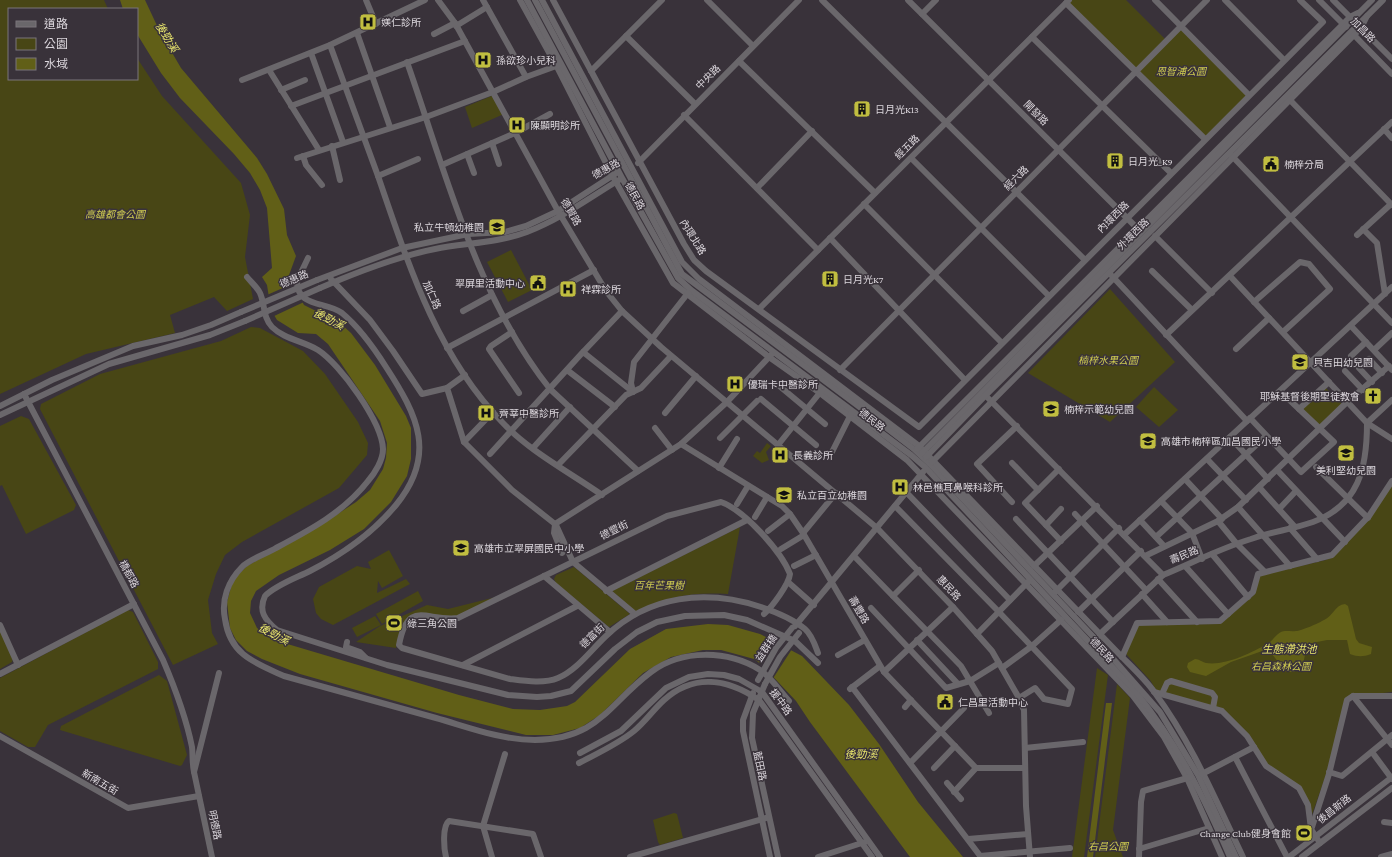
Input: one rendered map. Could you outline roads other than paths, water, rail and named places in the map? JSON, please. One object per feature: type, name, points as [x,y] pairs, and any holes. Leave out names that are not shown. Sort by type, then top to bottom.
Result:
[{"type":"street","points":[[366,0],[376,24]]},
{"type":"street","points":[[242,80],[330,45],[425,0]]},
{"type":"street","name":"德賢路","points":[[438,0],[456,24],[560,214],[606,291],[622,311],[652,339],[727,402]]},
{"type":"street","points":[[483,0],[526,77]]},
{"type":"street","name":"德民路","points":[[520,0],[560,65],[682,274],[693,287],[773,352],[826,386],[920,459],[1033,577],[1061,620],[1133,696],[1196,776],[1209,828],[1222,857]]},
{"type":"street","name":"德民路","points":[[527,0],[560,65],[612,175],[668,276],[686,295],[826,386],[920,459],[1034,566],[1033,577]]},
{"type":"street","name":"德民路","points":[[535,0],[571,59],[632,168],[682,262],[699,279],[782,342],[826,386]]},
{"type":"street","name":"德民路","points":[[542,0],[571,59],[623,173]]},
{"type":"street","name":"內環北路","points":[[553,0],[694,260],[706,271],[918,427]]},
{"type":"street","points":[[591,71],[662,0]]},
{"type":"street","points":[[707,0],[753,46]]},
{"type":"street","name":"中央路","points":[[632,168],[640,162],[684,115],[799,0]]},
{"type":"street","points":[[822,0],[1084,260]]},
{"type":"street","name":"開發路","points":[[908,0],[1126,218],[1144,234]]},
{"type":"street","points":[[922,14],[936,0]]},
{"type":"street","points":[[1155,0],[1249,95]]},
{"type":"street","name":"經六路","points":[[840,370],[1207,0]]},
{"type":"street","points":[[1225,0],[1284,60]]},
{"type":"street","name":"內環西路","points":[[918,427],[1322,22],[1300,0]]},
{"type":"street","name":"加昌路","points":[[1319,0],[1392,74]]},
{"type":"street","name":"加昌路","points":[[1333,0],[1392,59]]},
{"type":"street","name":"外環西路","points":[[920,459],[982,391],[1105,269],[1144,234],[1349,30],[1356,22],[1361,11],[1372,0]]},
{"type":"street","name":"外環西路","points":[[920,459],[982,391],[1105,269],[1144,234],[1356,22],[1367,16],[1382,0]]},
{"type":"street","points":[[1067,1],[1205,140]]},
{"type":"street","name":"經五路","points":[[759,309],[1067,1]]},
{"type":"street","points":[[434,34],[487,7]]},
{"type":"street","points":[[357,33],[390,127]]},
{"type":"street","points":[[626,36],[695,104]]},
{"type":"street","points":[[1032,37],[1171,173]]},
{"type":"street","points":[[291,106],[465,41]]},
{"type":"street","name":"加仁路","points":[[330,45],[378,176],[405,256],[432,320],[447,348],[493,412],[511,432],[602,495]]},
{"type":"street","points":[[311,53],[343,142]]},
{"type":"street","points":[[322,185],[300,157],[363,135],[426,117],[560,65],[581,53]]},
{"type":"street","points":[[739,61],[875,193]]},
{"type":"street","points":[[407,62],[470,242],[492,295],[503,317],[550,388],[638,471]]},
{"type":"street","points":[[269,70],[319,150]]},
{"type":"street","points":[[281,90],[305,80]]},
{"type":"street","points":[[1284,94],[1351,161],[1392,205],[1357,235]]},
{"type":"street","points":[[442,165],[515,133],[550,114]]},
{"type":"street","points":[[684,115],[818,250]]},
{"type":"street","points":[[1166,335],[1392,122]]},
{"type":"street","points":[[1384,129],[1392,138]]},
{"type":"street","points":[[757,188],[812,131]]},
{"type":"street","points":[[492,143],[499,164]]},
{"type":"street","points":[[332,146],[340,180]]},
{"type":"street","points":[[1227,151],[1292,217],[1392,323]]},
{"type":"street","name":"外環西路","points":[[1144,234],[1155,236],[1227,151]]},
{"type":"street","points":[[467,154],[474,173]]},
{"type":"street","points":[[910,158],[1049,296]]},
{"type":"street","points":[[378,176],[418,160]]},
{"type":"street","name":"德惠路","points":[[0,406],[52,380],[133,346],[182,335],[211,325],[316,280],[402,248],[468,234],[505,232],[560,214],[612,175],[623,173],[632,168]]},
{"type":"street","name":"德惠路","points":[[0,415],[27,401],[110,364],[210,335],[354,273],[405,256],[470,242],[506,238],[527,232],[616,182],[623,173]]},
{"type":"street","points":[[864,204],[1002,343]]},
{"type":"street","points":[[1364,229],[1377,243],[1385,294]]},
{"type":"street","name":"外環西路","points":[[920,459],[991,400],[1113,278],[1144,234]]},
{"type":"street","points":[[1155,236],[1212,293]]},
{"type":"street","points":[[830,238],[965,380]]},
{"type":"street","points":[[308,258],[297,281],[300,294],[305,300],[333,308],[341,312],[369,343],[391,375],[412,412],[419,431],[418,460],[413,480],[408,489],[388,515],[354,546],[268,593],[261,603],[261,610],[269,623],[283,633],[366,658],[387,666],[508,695],[551,696],[571,691],[625,640],[647,626],[666,620],[704,614],[724,615],[747,620],[786,636],[795,641],[818,663]]},
{"type":"street","points":[[1254,302],[1300,262],[1309,264],[1330,289],[1283,332]]},
{"type":"street","points":[[1105,269],[1166,335],[1301,472],[1334,442],[1280,391]]},
{"type":"street","points":[[447,348],[594,270]]},
{"type":"street","points":[[1152,271],[1192,310]]},
{"type":"street","points":[[329,275],[332,282],[370,320],[422,394],[447,388],[465,375]]},
{"type":"street","points":[[1230,276],[1367,423],[1392,439]]},
{"type":"street","points":[[247,277],[260,294],[271,327],[284,336],[317,349],[327,357],[358,395],[378,427],[383,450],[380,461],[372,477],[358,495],[310,530],[243,566],[230,582],[225,598],[224,615],[226,632],[234,646],[252,662],[284,676],[511,739],[556,738],[580,732],[600,720],[652,672],[669,663],[693,655],[715,655],[742,660],[761,671],[789,701]]},
{"type":"street","points":[[633,392],[631,383],[632,367],[699,279]]},
{"type":"street","points":[[1125,534],[1392,287]]},
{"type":"street","points":[[463,311],[492,295]]},
{"type":"street","points":[[490,454],[622,311]]},
{"type":"street","points":[[1236,349],[1269,318]]},
{"type":"street","points":[[1078,612],[1125,567],[1143,553],[1192,534],[1220,520],[1238,507],[1349,402],[1382,373],[1390,368],[1351,326]]},
{"type":"street","points":[[512,332],[491,346],[490,350],[519,393]]},
{"type":"street","points":[[1374,350],[1392,334]]},
{"type":"street","points":[[562,554],[554,532],[556,525],[681,444],[727,402],[782,342]]},
{"type":"street","points":[[1351,356],[1366,342]]},
{"type":"street","points":[[584,352],[633,392]]},
{"type":"street","points":[[558,465],[626,396],[641,388],[671,356]]},
{"type":"street","points":[[1369,360],[1382,373]]},
{"type":"street","points":[[1359,368],[1372,382]]},
{"type":"street","points":[[567,370],[615,407]]},
{"type":"street","points":[[1344,371],[1363,390]]},
{"type":"street","points":[[665,413],[696,376]]},
{"type":"street","points":[[1299,409],[1329,382]]},
{"type":"street","points":[[777,384],[825,424]]},
{"type":"street","points":[[778,445],[826,386]]},
{"type":"street","points":[[447,388],[464,442],[512,490],[556,525],[573,562],[635,614]]},
{"type":"street","name":"壽民路","points":[[982,391],[1163,574],[1236,544],[1321,518],[1336,510],[1347,499],[1360,480],[1364,467],[1367,445],[1367,423]]},
{"type":"street","name":"橋都路","points":[[24,394],[163,660],[176,692],[192,748],[192,760],[199,796]]},
{"type":"street","points":[[720,438],[759,400],[816,445]]},
{"type":"street","points":[[1367,423],[1392,400]]},
{"type":"street","name":"惠民路","points":[[727,402],[877,528],[953,607],[977,634],[1000,666],[1019,698],[1024,710],[1025,768],[1030,855]]},
{"type":"street","points":[[533,448],[570,407]]},
{"type":"street","points":[[832,452],[855,408]]},
{"type":"street","points":[[464,442],[493,412]]},
{"type":"street","points":[[1012,502],[977,464],[1017,426]]},
{"type":"street","points":[[655,428],[672,450]]},
{"type":"street","points":[[1156,537],[1266,436]]},
{"type":"street","points":[[1230,437],[1268,479]]},
{"type":"street","points":[[719,468],[737,439]]},
{"type":"street","name":"壽豐路","points":[[681,444],[767,497],[790,514],[804,534],[884,672],[976,768]]},
{"type":"street","name":"益群橋","points":[[758,680],[776,648],[814,605],[921,474],[920,459]]},
{"type":"street","points":[[1207,459],[1246,500]]},
{"type":"street","points":[[1012,463],[1038,490]]},
{"type":"street","points":[[1316,467],[1368,518]]},
{"type":"street","points":[[1059,469],[1025,503],[1061,541]]},
{"type":"street","points":[[1277,470],[1345,542]]},
{"type":"street","name":"德民路","points":[[921,474],[1033,577],[1048,598],[1136,692],[1156,717],[1196,776],[1236,857]]},
{"type":"street","points":[[1184,479],[1220,520],[1236,544],[1265,572]]},
{"type":"street","points":[[1122,657],[1136,623],[1220,621],[1253,592],[1258,574],[1332,555],[1368,518],[1392,481]]},
{"type":"street","points":[[737,504],[748,486]]},
{"type":"street","points":[[1259,487],[1279,508],[1317,559]]},
{"type":"street","points":[[1279,508],[1296,491]]},
{"type":"street","points":[[906,492],[1010,600]]},
{"type":"street","points":[[781,549],[804,534],[836,493]]},
{"type":"street","points":[[755,517],[767,497]]},
{"type":"street","points":[[1161,501],[1192,534],[1202,559]]},
{"type":"street","name":"德豐街","points":[[400,647],[402,628],[405,623],[413,618],[422,615],[446,619],[458,618],[667,516],[721,502],[734,509],[747,520],[779,554],[790,574],[788,582]]},
{"type":"street","points":[[895,506],[1072,689],[1068,704],[1044,699],[1036,688],[1019,698]]},
{"type":"street","points":[[1034,566],[1097,506]]},
{"type":"street","points":[[1238,507],[1290,566]]},
{"type":"street","points":[[1046,525],[1061,509]]},
{"type":"street","points":[[768,531],[790,514]]},
{"type":"street","points":[[1075,514],[1125,567],[1167,622]]},
{"type":"street","points":[[1016,519],[1113,622]]},
{"type":"street","points":[[606,591],[747,520]]},
{"type":"street","points":[[1140,520],[1164,546]]},
{"type":"street","points":[[1048,598],[1119,528]]},
{"type":"street","points":[[1212,554],[1248,597]]},
{"type":"street","points":[[794,566],[816,555]]},
{"type":"street","points":[[854,556],[961,666],[989,713]]},
{"type":"street","points":[[1185,566],[1228,614]]},
{"type":"street","points":[[892,596],[919,570]]},
{"type":"street","points":[[1097,659],[1100,634],[1163,574]]},
{"type":"street","points":[[544,576],[577,606],[610,632]]},
{"type":"street","points":[[977,634],[1033,577]]},
{"type":"street","name":"德民路","points":[[1033,577],[1057,589],[1154,692],[1177,726],[1230,857]]},
{"type":"street","points":[[1158,579],[1196,622]]},
{"type":"street","points":[[766,612],[788,582],[814,605]]},
{"type":"street","name":"德富街","points":[[400,647],[510,679],[529,682],[554,680],[570,670],[610,632],[635,614],[661,604],[704,596],[742,601],[795,626]]},
{"type":"street","name":"德民路","points":[[1048,598],[1100,644],[1160,712],[1243,857]]},
{"type":"street","points":[[0,674],[134,604]]},
{"type":"street","points":[[463,665],[577,606]]},
{"type":"street","points":[[884,672],[953,607]]},
{"type":"street","points":[[871,608],[946,688],[970,681],[1000,666],[1032,646],[1061,620]]},
{"type":"street","points":[[0,625],[18,665]]},
{"type":"street","points":[[795,626],[808,633],[818,652]]},
{"type":"street","name":"益群橋","points":[[765,684],[780,657],[798,633],[795,626]]},
{"type":"street","points":[[838,654],[865,640]]},
{"type":"street","points":[[917,640],[958,684]]},
{"type":"street","points":[[347,642],[346,648],[360,652],[366,658]]},
{"type":"street","points":[[880,666],[851,688],[981,856],[1030,855],[1070,848]]},
{"type":"street","points":[[194,772],[219,673]]},
{"type":"street","name":"援中路","points":[[580,753],[630,725],[658,694],[679,681],[708,674],[724,675],[739,679],[762,692],[865,842],[872,857]]},
{"type":"street","name":"藍田路","points":[[758,680],[744,720],[743,731],[770,857]]},
{"type":"street","points":[[1162,694],[1167,682],[1171,681],[1212,693],[1215,697],[1213,708]]},
{"type":"street","name":"援中路","points":[[579,762],[623,739],[644,722],[664,700],[681,688],[709,682],[723,682],[737,687],[758,700],[865,842],[880,857]]},
{"type":"street","name":"藍田路","points":[[765,684],[753,713],[752,738],[778,857]]},
{"type":"street","points":[[1154,692],[1222,711],[1247,736],[1266,766],[1298,788],[1308,805],[1311,829],[1320,843]]},
{"type":"street","points":[[1311,829],[1329,772],[1347,700],[1353,696],[1392,696]]},
{"type":"street","points":[[1353,696],[1389,737],[1392,745]]},
{"type":"street","points":[[905,707],[911,700]]},
{"type":"street","points":[[910,763],[964,708]]},
{"type":"street","name":"新南五街","points":[[0,736],[128,808],[199,796]]},
{"type":"street","points":[[1329,772],[1342,776],[1389,737]]},
{"type":"street","points":[[1025,748],[1083,742]]},
{"type":"street","points":[[934,768],[955,746]]},
{"type":"street","points":[[1139,857],[1141,802],[1143,791],[1196,776],[1254,747]]},
{"type":"street","points":[[1372,752],[1392,778]]},
{"type":"street","points":[[492,857],[483,826],[504,754]]},
{"type":"street","points":[[1235,757],[1288,857]]},
{"type":"street","points":[[954,792],[976,768],[1025,768]]},
{"type":"street","name":"後昌新路","points":[[1288,857],[1392,778]]},
{"type":"street","points":[[947,783],[961,799]]},
{"type":"street","name":"後昌新路","points":[[1302,857],[1392,788]]},
{"type":"street","name":"明德路","points":[[199,796],[212,857]]},
{"type":"street","points":[[630,857],[770,818]]},
{"type":"street","points":[[446,857],[443,848],[446,822],[533,834],[541,857]]},
{"type":"street","points":[[1384,822],[1392,823]]},
{"type":"street","points":[[1139,849],[1209,828]]},
{"type":"street","points":[[968,838],[1028,834]]},
{"type":"street","points":[[818,857],[865,842]]},
{"type":"street","points":[[1381,857],[1392,854]]},
{"type":"water","name":"後勁溪","points":[[120,0],[145,0],[160,32],[181,68],[257,158],[267,174],[284,209],[287,235],[296,256],[289,275],[304,305],[340,323],[351,333],[375,365],[406,416],[411,428],[411,459],[407,476],[391,502],[364,529],[330,550],[279,575],[256,591],[251,601],[250,613],[257,628],[274,640],[459,695],[513,709],[540,710],[567,706],[575,702],[630,649],[666,629],[708,624],[728,625],[760,634],[802,656],[849,705],[879,744],[918,802],[963,857],[910,857],[796,701],[762,665],[754,659],[721,650],[703,650],[671,657],[643,673],[600,715],[580,728],[553,735],[526,735],[437,713],[300,674],[262,659],[247,651],[236,640],[230,628],[227,602],[233,580],[247,566],[321,525],[356,502],[370,490],[383,469],[386,458],[387,443],[380,421],[328,344],[316,334],[298,333],[277,320],[271,310],[267,285],[262,277],[272,268],[267,208],[260,190],[250,173],[234,154],[180,98],[161,73],[138,36],[138,8],[123,8]]},
{"type":"water","name":"生態滯洪池","points":[[1345,604],[1348,606],[1356,639],[1359,643],[1372,647],[1371,654],[1365,656],[1353,655],[1350,654],[1347,640],[1327,640],[1307,644],[1303,665],[1294,672],[1286,672],[1268,649],[1231,662],[1206,676],[1190,672],[1187,667],[1188,663],[1195,659],[1206,663],[1221,663],[1238,658],[1267,644],[1281,632],[1298,631],[1322,621],[1330,616],[1336,608]]},
{"type":"water","points":[[1106,703],[1112,703],[1093,857],[1087,857]]},
{"type":"place","name":"媄仁診所","points":[[368,22]]},
{"type":"place","name":"孫欲珍小兒科","points":[[483,60]]},
{"type":"place","name":"日月光K13","points":[[862,109]]},
{"type":"place","name":"陳顯明診所","points":[[517,125]]},
{"type":"place","name":"日月光_K9","points":[[1115,161]]},
{"type":"place","name":"楠梓分局","points":[[1271,164]]},
{"type":"place","name":"私立牛頓幼稚園","points":[[497,227]]},
{"type":"place","name":"日月光K7","points":[[830,279]]},
{"type":"place","name":"翠屏里活動中心","points":[[538,283]]},
{"type":"place","name":"祥霖診所","points":[[568,289]]},
{"type":"place","name":"貝吉田幼兒園","points":[[1300,362]]},
{"type":"place","name":"優瑞卡中醫診所","points":[[735,384]]},
{"type":"place","name":"耶穌基督後期聖徒教會","points":[[1373,396]]},
{"type":"place","name":"楠梓示範幼兒園","points":[[1051,409]]},
{"type":"place","name":"薺莘中醫診所","points":[[486,413]]},
{"type":"place","name":"高雄市楠梓區加昌國民小學","points":[[1148,441]]},
{"type":"place","name":"美利堅幼兒園","points":[[1346,453]]},
{"type":"place","name":"長義診所","points":[[780,455]]},
{"type":"place","name":"林邑樵耳鼻喉科診所","points":[[900,487]]},
{"type":"place","name":"私立百立幼稚園","points":[[784,495]]},
{"type":"place","name":"高雄市立翠屏國民中小學","points":[[461,548]]},
{"type":"place","name":"綠三角公園","points":[[394,623]]},
{"type":"place","name":"仁昌里活動中心","points":[[945,702]]},
{"type":"place","name":"Change Club健身會館","points":[[1304,833]]},
{"type":"park label","name":"恩智浦公園","points":[[1181,71]]},
{"type":"park label","name":"高雄都會公園","points":[[115,214]]},
{"type":"park label","name":"楠梓水果公園","points":[[1108,360]]},
{"type":"park label","name":"百年芒果樹","points":[[659,585]]},
{"type":"park label","name":"右昌森林公園","points":[[1281,666]]},
{"type":"park label","name":"右昌公園","points":[[1108,846]]}]
